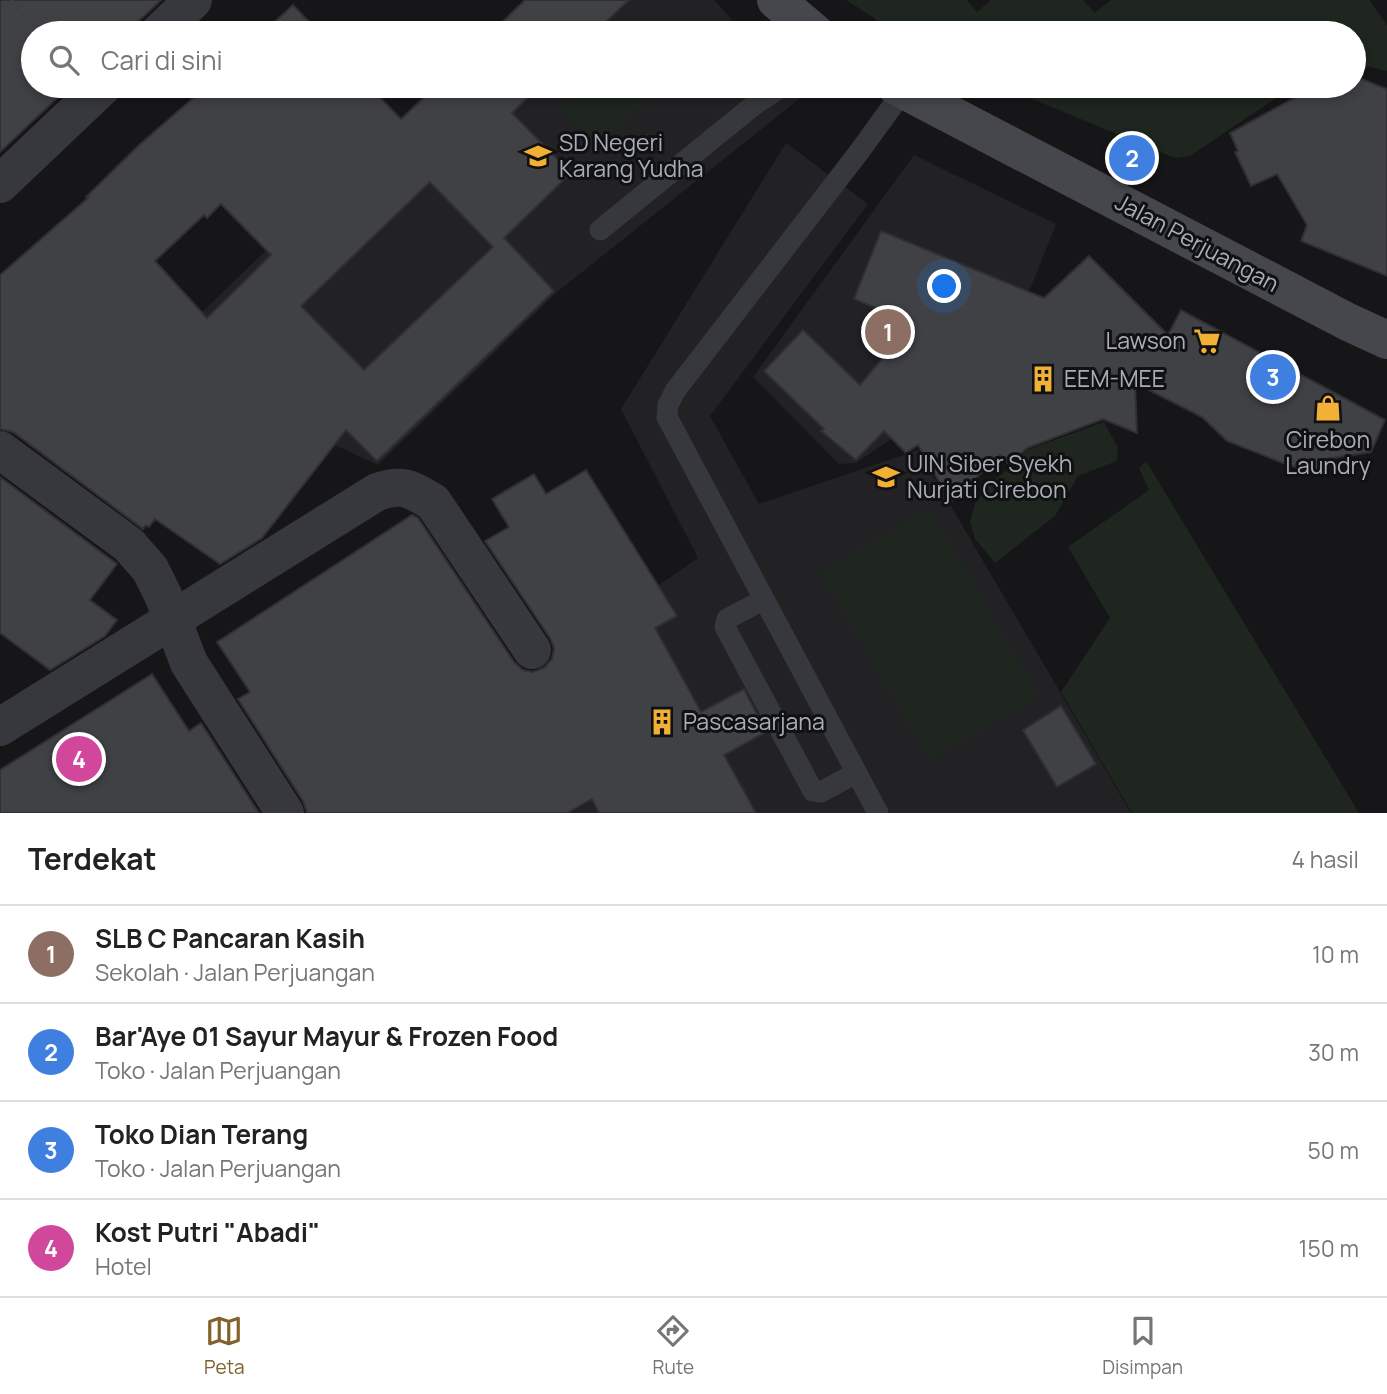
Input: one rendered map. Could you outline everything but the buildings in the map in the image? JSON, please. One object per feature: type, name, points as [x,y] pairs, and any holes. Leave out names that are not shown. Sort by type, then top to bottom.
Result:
[{"type":"street","points":[[171,21],[193,0]]},
{"type":"street","points":[[776,0],[801,21]]},
{"type":"street","points":[[0,184],[90,98]]},
{"type":"street","name":"Jalan Perjuangan","points":[[919,98],[1387,340]]},
{"type":"street","points":[[0,450],[129,545],[150,569],[189,663],[285,813]]},
{"type":"street","points":[[11,720],[377,492],[396,486],[413,491],[433,502],[532,650]]},
{"type":"lane","points":[[600,230],[765,98]]},
{"type":"lane","points":[[877,813],[667,417],[668,405],[676,391],[859,152],[894,98]]},
{"type":"lane","points":[[763,600],[727,619],[725,628],[813,791],[821,792],[856,773]]},
{"type":"path","points":[[10,0],[30,21]]},
{"type":"shaded area","points":[[525,0],[714,0],[733,21],[503,21]]},
{"type":"shaded area","points":[[846,0],[967,0],[977,12],[991,0],[1083,0],[1095,13],[1111,0],[1369,0],[1387,25],[1387,71],[1366,66],[1366,21],[878,21]]},
{"type":"shaded area","points":[[424,98],[800,98],[557,292],[378,465],[274,417],[162,351]]},
{"type":"shaded area","points":[[569,98],[646,98],[597,147],[559,108]]},
{"type":"shaded area","points":[[1030,98],[1276,98],[1190,156],[1175,158]]},
{"type":"shaded area","name":"UIN Siber Syekh Nurjati Cirebon","points":[[786,143],[868,204],[710,416],[759,504],[918,450],[1131,813],[330,813],[698,558],[621,409]]},
{"type":"shaded area","points":[[914,155],[1056,224],[1031,287],[891,439],[856,463],[839,464],[753,377]]},
{"type":"shaded area","points":[[1104,422],[1118,448],[1117,461],[1078,476],[1055,516],[995,563],[975,539],[970,521],[975,504],[991,482],[1012,467],[1027,450]]},
{"type":"shaded area","points":[[1146,461],[1359,813],[1132,813],[1061,692],[1110,618],[1068,547],[1149,490],[1139,468]]},
{"type":"shaded area","points":[[929,509],[1039,696],[930,760],[820,572]]},
{"type":"place","name":"SD Negeri Karang Yudha","points":[[538,156]]},
{"type":"place","name":"Bar'Aye 01 Sayur Mayur & Frozen Food","points":[[1132,158]]},
{"type":"place","name":"SLB C Pancaran Kasih","points":[[888,332]]},
{"type":"place","name":"Lawson","points":[[1207,341]]},
{"type":"place","name":"Toko Dian Terang","points":[[1273,377]]},
{"type":"place","name":"EEM-MEE","points":[[1043,379]]},
{"type":"place","name":"Cirebon Laundry","points":[[1328,408]]},
{"type":"place","name":"UIN Siber Syekh Nurjati Cirebon","points":[[886,477]]},
{"type":"place","name":"Pascasarjana","points":[[662,722]]},
{"type":"place","name":"Kost Putri \"Abadi\"","points":[[79,759]]}]
